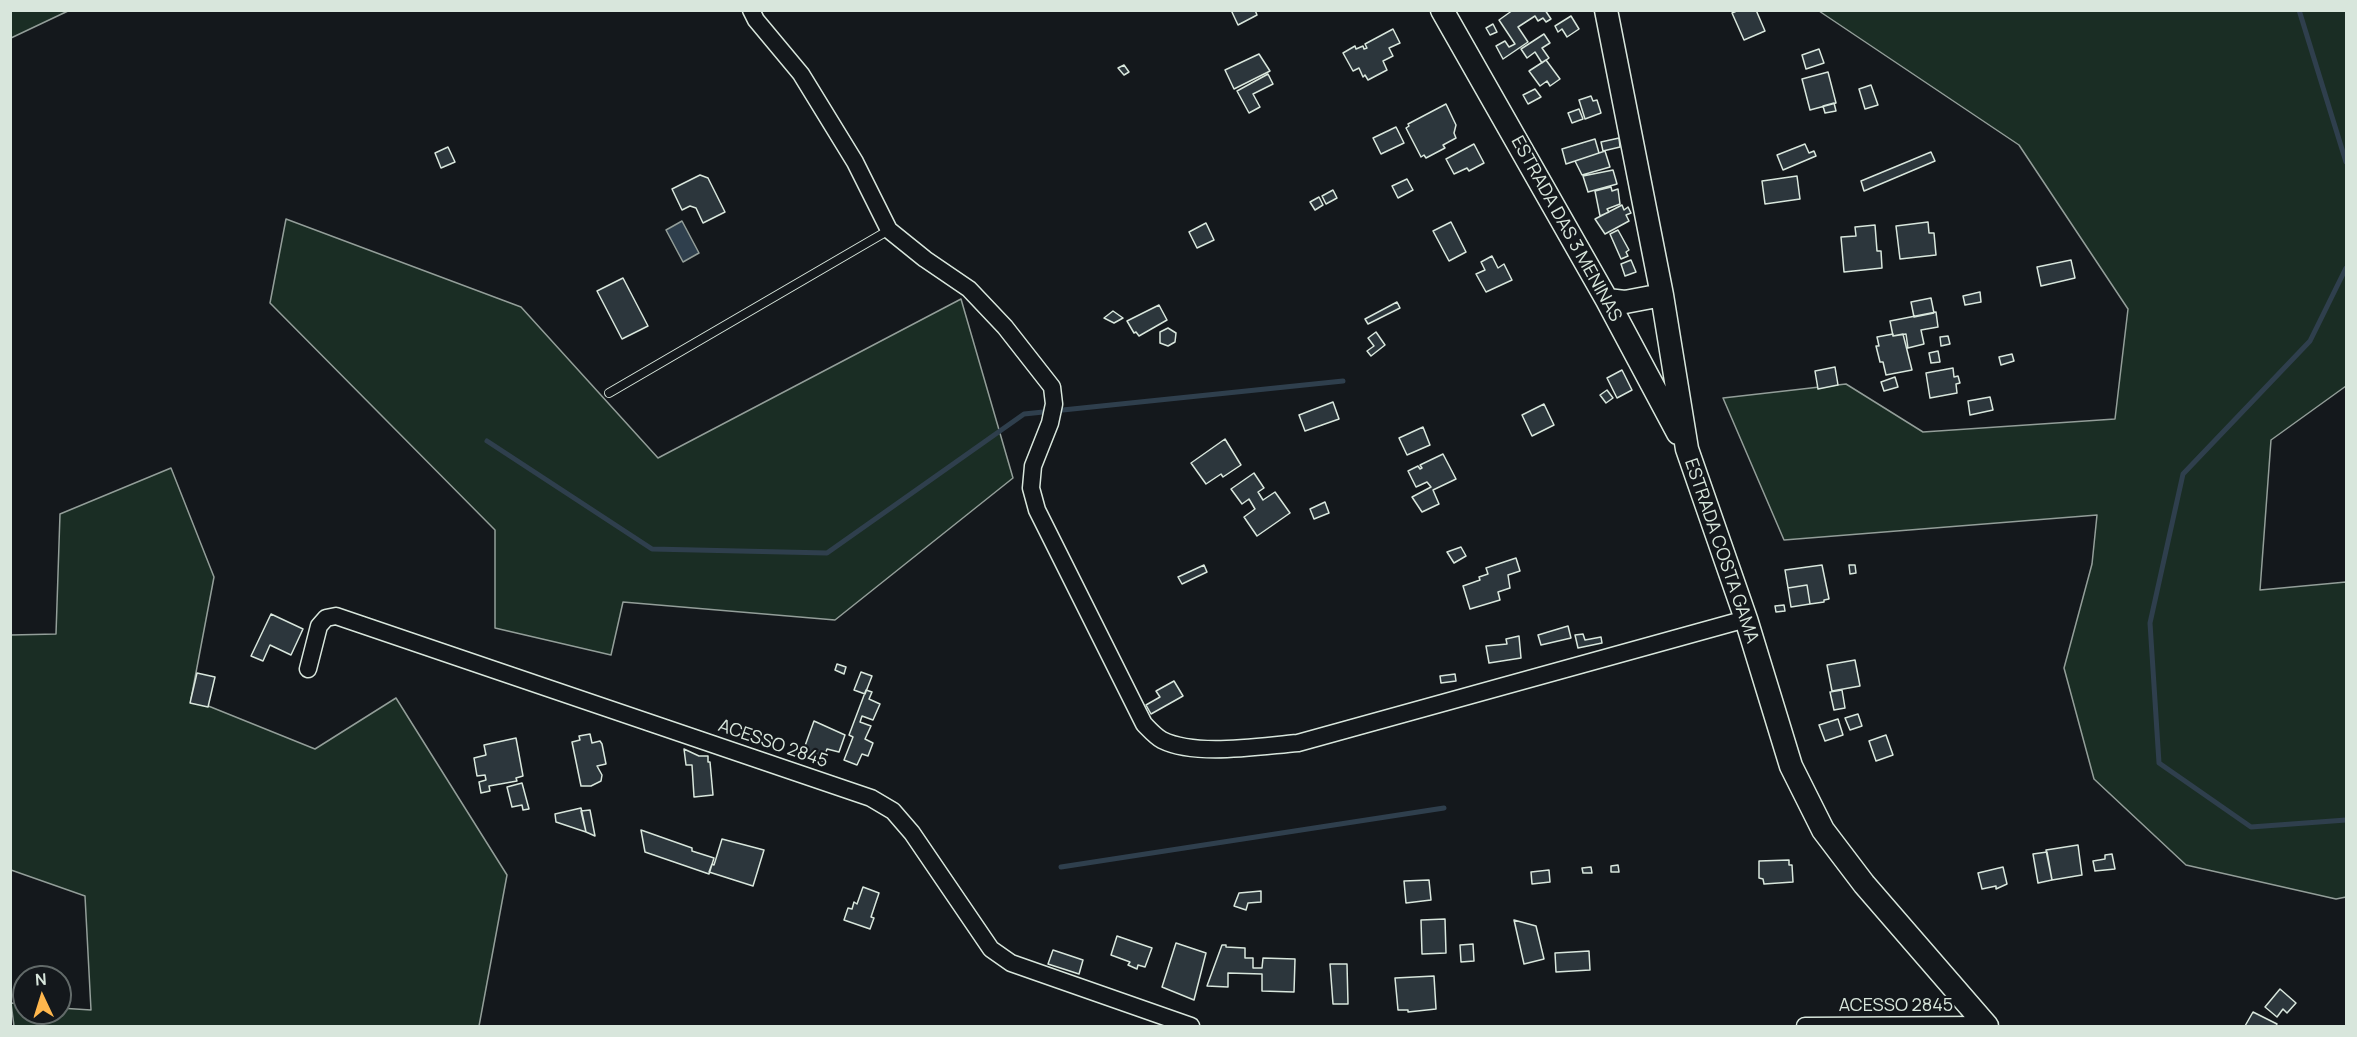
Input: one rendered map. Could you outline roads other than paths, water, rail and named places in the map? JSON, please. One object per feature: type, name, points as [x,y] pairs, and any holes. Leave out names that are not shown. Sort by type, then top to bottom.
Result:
[{"type":"main road","name":"ESTRADA DAS 3 MENINAS","points":[[1442,10],[1607,300],[1687,449]]},
{"type":"main road","name":"ESTRADA COSTA GAMA","points":[[1606,10],[1662,295],[1687,449],[1746,620],[1791,766],[1823,830],[1864,884],[1987,1026]]},
{"type":"main road","points":[[1607,300],[1625,302],[1662,295]]},
{"type":"street","points":[[752,10],[756,20],[801,74],[855,162],[889,230],[925,259],[969,289],[1005,327],[1052,387],[1054,404],[1050,423],[1033,466],[1031,488],[1037,510],[1144,724],[1161,739],[1183,747],[1234,749],[1298,743],[1746,620]]},
{"type":"street","name":"ACESSO 2845","points":[[308,669],[319,626],[326,618],[336,616],[871,798],[893,811],[912,832],[991,949],[1011,963],[1191,1026]]},
{"type":"street","name":"ACESSO 2845","points":[[1805,1026],[1987,1026]]},
{"type":"lane","points":[[609,393],[889,230]]},
{"type":"water","points":[[682,221],[699,253],[683,262],[666,230]]},
{"type":"waterway","points":[[2299,10],[2346,162]]},
{"type":"waterway","points":[[2346,268],[2310,341],[2183,474],[2150,623],[2159,763],[2251,827],[2346,820]]},
{"type":"waterway","points":[[487,441],[652,549],[827,553],[1024,414],[1343,381]]},
{"type":"waterway","points":[[1061,867],[1444,808]]}]
